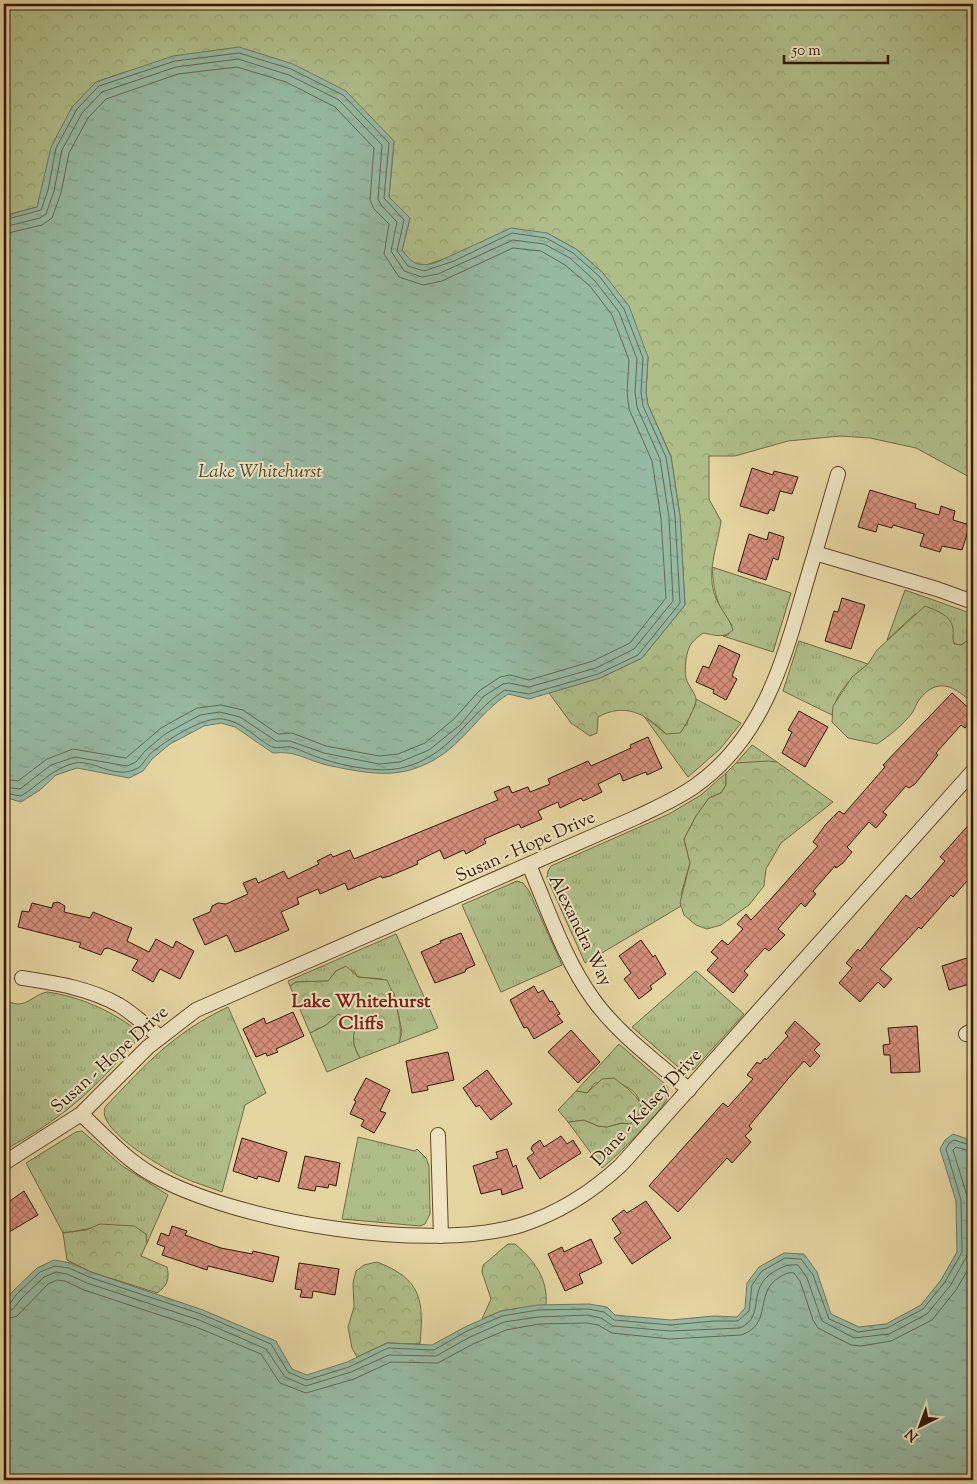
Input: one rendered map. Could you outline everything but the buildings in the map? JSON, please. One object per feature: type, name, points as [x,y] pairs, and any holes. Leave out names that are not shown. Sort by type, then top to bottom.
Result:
[{"type":"street","name":"Susan - Hope Drive","points":[[4,1163],[81,1114],[159,1036],[208,1004],[529,864],[675,798],[696,785],[726,759],[753,726],[774,686],[838,474]]},
{"type":"street","points":[[815,553],[937,588],[973,602]]},
{"type":"street","name":"Dane - Kelsey Drive","points":[[81,1114],[127,1156],[153,1175],[181,1189],[218,1202],[270,1216],[337,1229],[441,1236],[478,1234],[506,1229],[536,1219],[577,1200],[600,1184],[621,1165],[973,771]]},
{"type":"street","name":"Alexandra Way","points":[[529,864],[568,954],[593,999],[616,1026],[689,1090]]},
{"type":"street","points":[[22,978],[69,986],[96,994],[130,1013],[159,1036]]},
{"type":"street","points":[[438,1135],[441,1236]]},
{"type":"green space","points":[[4,4],[973,4],[973,479],[916,448],[870,438],[840,436],[788,441],[735,456],[709,456],[709,499],[721,521],[712,566],[712,584],[716,598],[733,630],[726,635],[703,633],[689,647],[685,675],[696,702],[680,733],[666,734],[651,721],[635,712],[617,711],[598,717],[597,733],[590,736],[571,723],[549,693],[600,678],[642,658],[685,605],[680,516],[671,456],[648,405],[646,393],[648,357],[603,273],[576,249],[547,233],[452,256],[423,266],[411,262],[402,250],[410,218],[389,197],[394,141],[125,72],[96,82],[43,189],[37,207],[4,216]]},
{"type":"green space","points":[[712,567],[791,593],[773,652],[723,636],[728,635],[732,625],[719,605]]},
{"type":"green space","points":[[905,590],[973,614],[973,637],[961,645],[954,644],[952,637],[953,628],[915,614],[887,640]]},
{"type":"green space","points":[[925,606],[946,616],[952,623],[954,644],[961,645],[973,637],[973,704],[953,688],[939,686],[932,688],[926,693],[904,722],[877,744],[848,738],[832,722],[833,706],[852,677],[868,664],[877,650]]},
{"type":"green space","points":[[799,641],[868,664],[850,680],[840,693],[832,715],[783,691]]},
{"type":"green space","points":[[696,699],[741,723],[720,749],[688,777],[643,715],[666,734],[687,725]]},
{"type":"green space","points":[[752,745],[777,762],[736,763]]},
{"type":"green space","points":[[777,762],[833,802],[781,843],[766,869],[764,886],[749,905],[721,925],[707,929],[696,925],[684,915],[680,903],[690,863],[684,839],[696,816],[709,798],[721,793],[726,785],[726,773],[736,763]]},
{"type":"green space","points":[[726,773],[726,785],[721,793],[709,798],[696,816],[684,839],[690,863],[682,891],[681,906],[585,963],[547,878],[551,866],[669,814],[701,795]]},
{"type":"green space","points":[[517,881],[523,883],[529,891],[562,965],[501,992],[462,905]]},
{"type":"green space","points":[[396,934],[438,1028],[399,1043],[402,1032],[394,993],[382,979],[358,977],[354,971],[336,971],[329,981],[296,982],[290,986],[288,981]]},
{"type":"green space","points":[[346,966],[358,977],[387,980],[393,994],[399,1020],[399,1043],[360,1058],[354,1043],[356,1027],[354,1021],[338,1014],[326,1025],[310,1033],[290,986],[296,982],[328,981],[336,971]]},
{"type":"green space","points":[[696,971],[744,1014],[694,1069],[687,1071],[677,1066],[632,1027]]},
{"type":"green space","points":[[47,992],[82,1000],[115,1016],[135,1029],[136,1041],[79,1100],[36,1132],[4,1150],[4,999],[11,1003],[22,1004]]},
{"type":"green space","points":[[228,1007],[266,1093],[245,1105],[222,1192],[182,1177],[147,1157],[119,1136],[105,1115],[106,1106],[161,1050],[191,1028]]},
{"type":"green space","points":[[338,1014],[354,1021],[356,1027],[354,1043],[360,1058],[327,1072],[310,1033],[326,1025]]},
{"type":"green space","points":[[619,1044],[666,1085],[669,1094],[665,1103],[649,1122],[602,1168],[568,1122],[584,1120],[598,1126],[607,1127],[622,1123],[630,1124],[639,1114],[640,1103],[638,1097],[623,1085],[595,1083],[587,1093],[576,1091]]},
{"type":"green space","points":[[614,1078],[632,1092],[641,1105],[642,1111],[630,1124],[621,1123],[607,1127],[598,1126],[584,1120],[568,1122],[558,1110],[576,1091],[587,1093],[602,1079]]},
{"type":"green space","points":[[82,1131],[121,1165],[168,1195],[147,1243],[146,1234],[122,1227],[104,1226],[63,1233],[26,1163],[76,1132]]},
{"type":"green space","points":[[358,1137],[415,1151],[417,1149],[426,1158],[429,1166],[430,1214],[425,1224],[420,1226],[342,1219]]},
{"type":"green space","points":[[100,1224],[134,1226],[146,1234],[147,1243],[141,1256],[167,1267],[168,1279],[157,1293],[91,1272],[67,1260],[63,1233],[86,1230]]},
{"type":"green space","points":[[508,1244],[515,1244],[529,1257],[539,1271],[545,1287],[546,1305],[501,1311],[482,1319],[491,1299],[482,1272],[483,1265]]},
{"type":"green space","points":[[377,1262],[403,1276],[417,1293],[421,1315],[420,1344],[387,1343],[357,1357],[352,1348],[348,1327],[354,1307],[353,1283],[356,1271],[364,1265]]},
{"type":"water","name":"Lake Whitehurst","points":[[239,47],[293,64],[346,91],[394,141],[389,197],[410,218],[402,250],[416,263],[424,265],[435,263],[511,228],[547,233],[576,249],[603,273],[629,306],[648,357],[646,393],[648,405],[671,457],[680,516],[685,605],[642,658],[600,678],[529,699],[508,694],[498,701],[445,753],[423,766],[401,772],[369,773],[326,765],[297,755],[273,753],[235,727],[221,723],[204,726],[170,744],[152,759],[143,771],[129,778],[77,768],[56,775],[40,790],[21,802],[4,797],[4,216],[37,207],[51,147],[72,107],[96,82],[173,56]]},
{"type":"water","points":[[953,1134],[973,1141],[973,1480],[4,1480],[4,1304],[12,1292],[37,1268],[54,1260],[71,1263],[91,1272],[203,1310],[276,1341],[292,1369],[307,1375],[347,1362],[387,1343],[432,1345],[465,1327],[501,1311],[537,1305],[589,1304],[607,1307],[615,1315],[671,1320],[714,1316],[737,1317],[745,1308],[747,1283],[759,1267],[784,1253],[804,1254],[817,1272],[831,1314],[859,1327],[886,1324],[921,1305],[941,1280],[957,1252],[956,1201],[940,1149],[945,1140]]},
{"type":"district","name":"Lake Whitehurst Cliffs","points":[[361,1011]]}]
